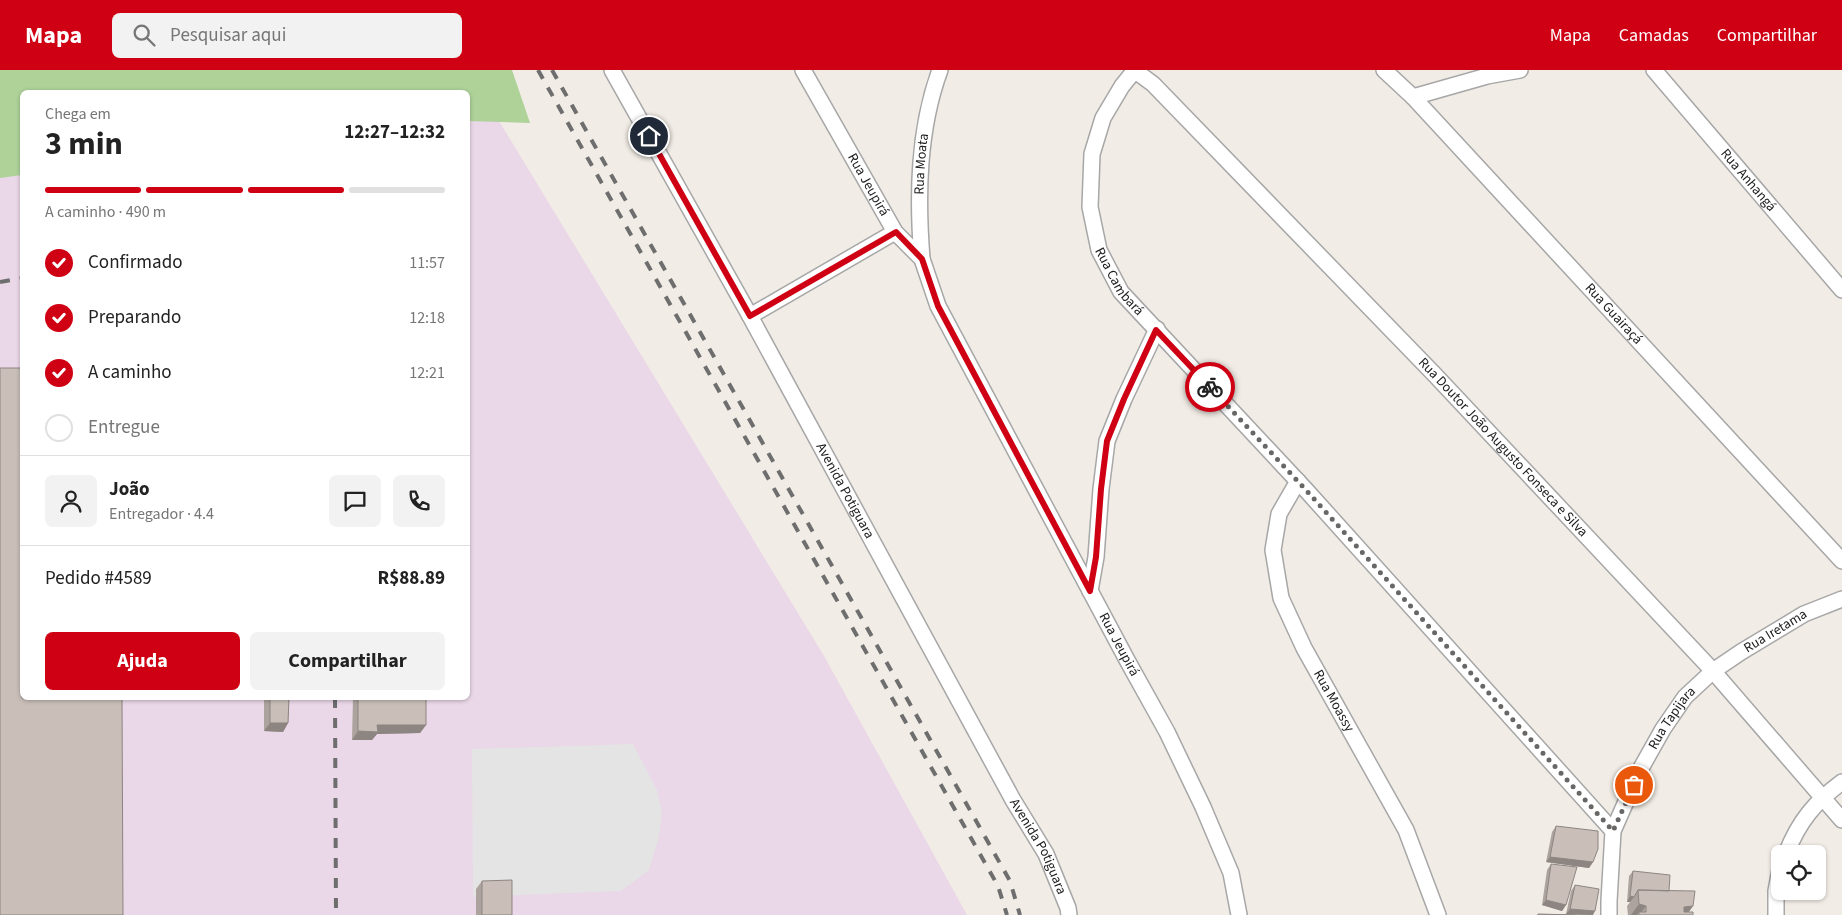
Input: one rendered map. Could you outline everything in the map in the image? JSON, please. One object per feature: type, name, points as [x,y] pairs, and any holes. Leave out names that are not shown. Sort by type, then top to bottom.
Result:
[{"type":"street","name":"Avenida Potiguara","points":[[612,70],[750,316],[1008,791],[1046,854],[1068,908],[1069,915]]},
{"type":"street","name":"Rua Jeupirá","points":[[802,70],[896,232],[922,259],[938,306],[1167,732],[1203,807],[1231,873],[1239,915]]},
{"type":"street","name":"Rua Moata","points":[[922,259],[920,231],[921,154],[926,119],[940,70]]},
{"type":"street","name":"Rua Doutor João Augusto Fonseca e Silva","points":[[1135,70],[1153,84],[1435,375],[1713,671],[1842,820]]},
{"type":"street","name":"Rua Cambará","points":[[1135,70],[1122,86],[1112,103],[1097,134],[1092,154],[1090,207],[1099,250],[1122,292],[1298,482],[1613,831]]},
{"type":"street","name":"Rua Doutor João Augusto Fonseca e Silva","points":[[1145,70],[1153,84]]},
{"type":"street","name":"Rua Guairaçá","points":[[1384,70],[1414,97],[1842,561]]},
{"type":"street","points":[[1414,97],[1487,76],[1520,70]]},
{"type":"street","name":"Rua Anhangá","points":[[1654,70],[1842,290]]},
{"type":"street","points":[[750,316],[896,232]]},
{"type":"street","points":[[1090,591],[1096,557],[1107,441],[1156,330]]},
{"type":"street","name":"Rua Moassy","points":[[1298,482],[1279,514],[1273,550],[1281,598],[1304,648],[1406,830],[1438,915]]},
{"type":"street","name":"Rua Iretama","points":[[1713,671],[1804,614],[1842,599]]},
{"type":"street","name":"Rua Tapijara","points":[[1610,915],[1613,831],[1640,770],[1663,729],[1685,697],[1713,671]]},
{"type":"street","points":[[1790,845],[1799,827],[1821,798],[1842,782]]},
{"type":"street","points":[[1776,900],[1776,915]]},
{"type":"shaded area","points":[[0,70],[468,70],[824,656],[967,915],[0,915]]},
{"type":"shaded area","points":[[633,744],[657,790],[662,813],[659,837],[649,870],[621,891],[473,897],[472,749]]},
{"type":"green space","points":[[0,70],[512,70],[530,123],[470,121],[470,90],[20,90],[20,175],[0,178]]},
{"type":"building","points":[[0,368],[20,368],[20,700],[122,700],[123,915],[0,915]]},
{"type":"building","points":[[270,700],[289,700],[288,723],[270,723]]},
{"type":"building","points":[[358,700],[426,700],[426,725],[377,725],[378,732],[358,731]]},
{"type":"building","points":[[1556,826],[1598,831],[1598,849],[1593,862],[1550,857]]},
{"type":"building","points":[[1551,864],[1577,867],[1566,905],[1546,900]]},
{"type":"building","points":[[1633,871],[1670,875],[1669,891],[1638,890],[1634,897],[1630,896]]},
{"type":"building","points":[[512,880],[512,915],[482,915],[482,881]]},
{"type":"building","points":[[1575,885],[1599,889],[1595,911],[1570,909]]},
{"type":"building","points":[[1638,890],[1695,891],[1693,906],[1684,907],[1684,912],[1693,912],[1693,915],[1639,915],[1639,912],[1646,912],[1646,906],[1639,904]]},
{"type":"building","points":[[1538,914],[1575,915],[1538,915]]},
{"type":"railway","points":[[538,70],[998,886],[1007,915]]},
{"type":"railway","points":[[552,70],[1010,881],[1020,915]]},
{"type":"railway","points":[[0,282],[20,278]]},
{"type":"railway","points":[[335,700],[336,915]]},
{"type":"way so far","points":[[1210,387],[1306,490],[1613,831],[1634,785]]},
{"type":"route","points":[[649,136],[750,316],[896,232],[922,259],[938,306],[1090,591],[1096,557],[1107,441],[1156,330],[1210,387]]}]
